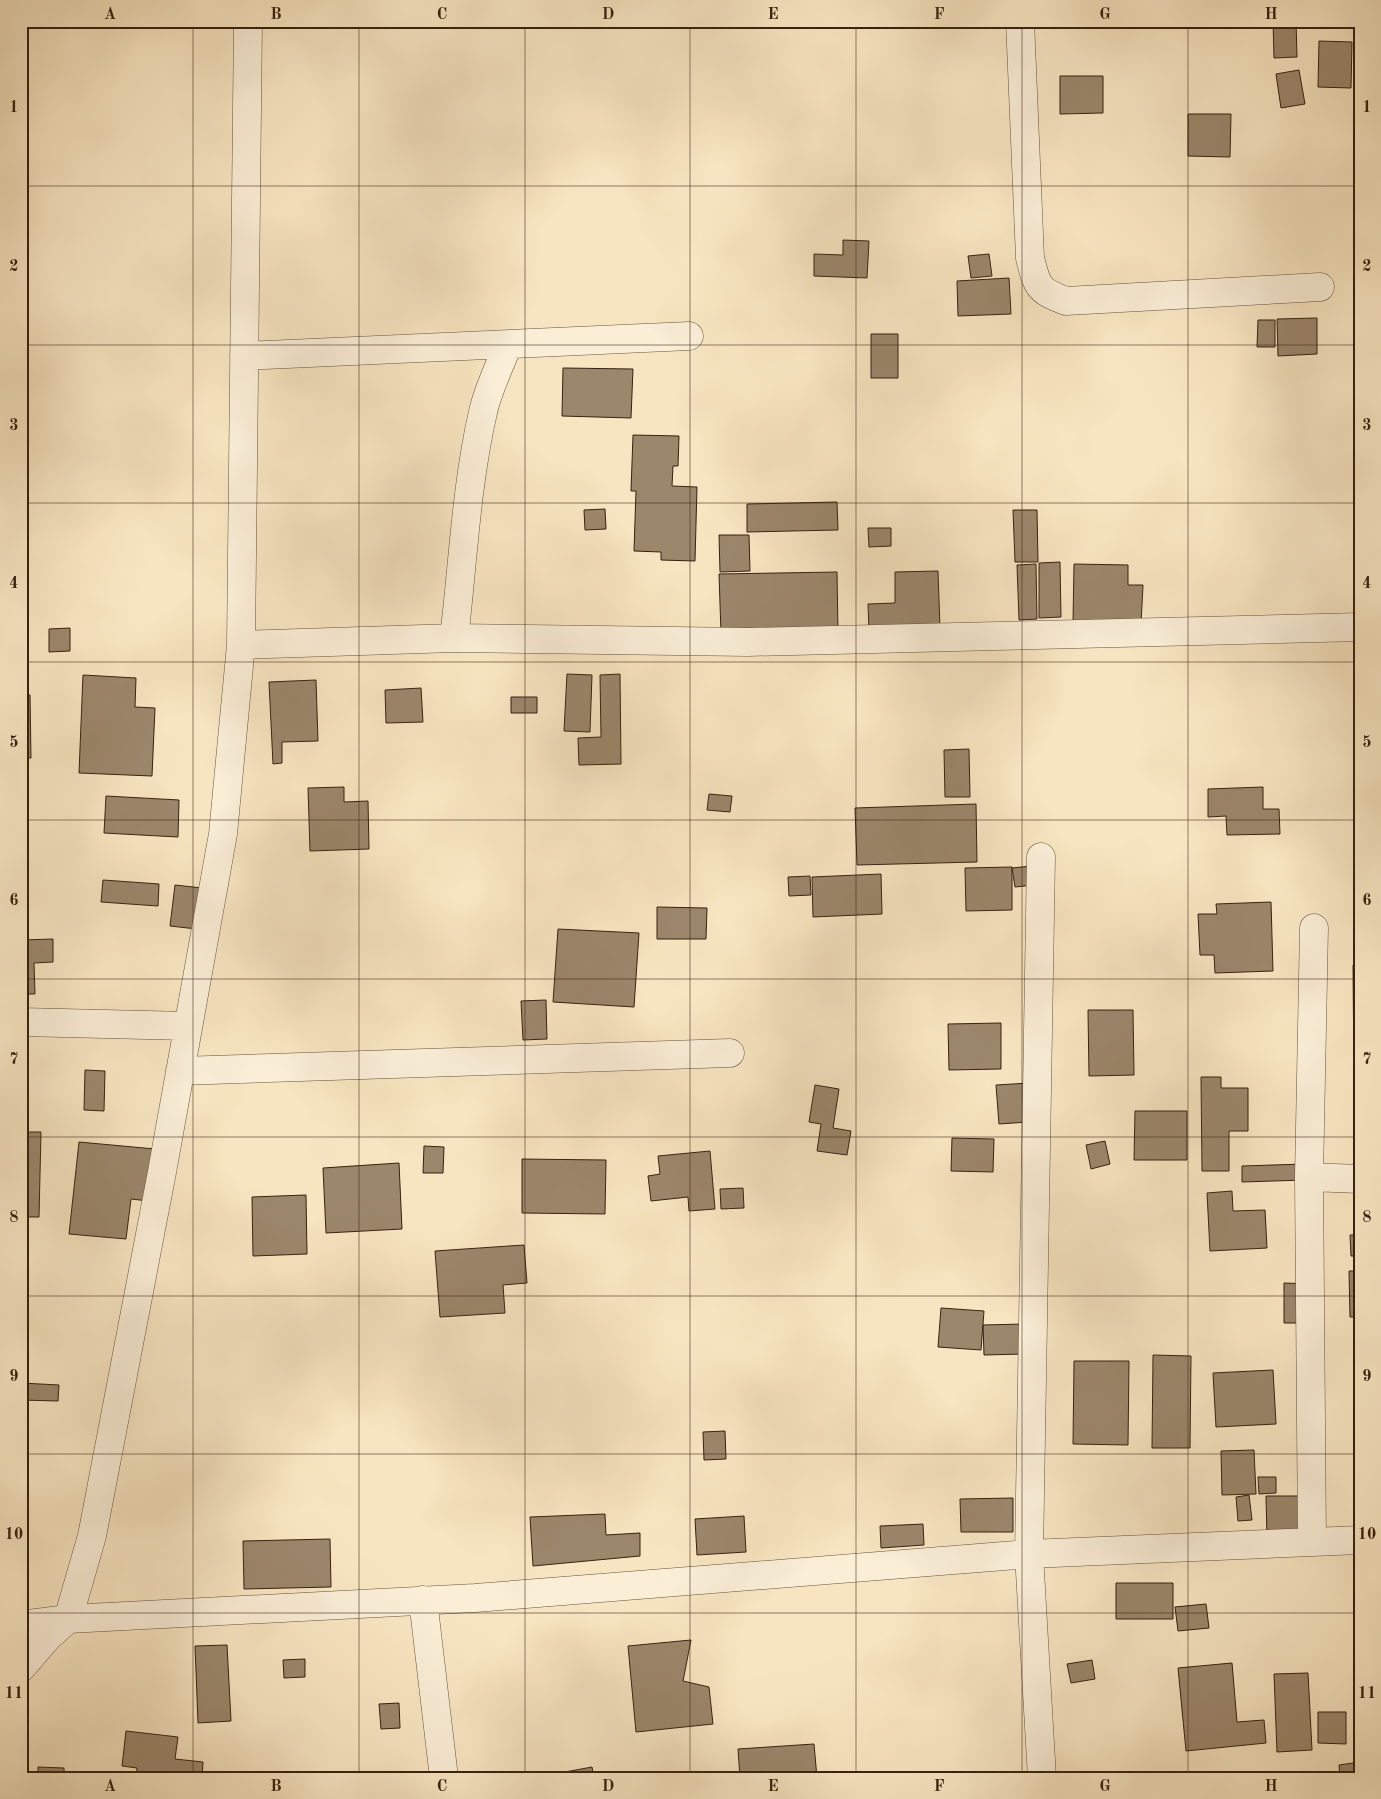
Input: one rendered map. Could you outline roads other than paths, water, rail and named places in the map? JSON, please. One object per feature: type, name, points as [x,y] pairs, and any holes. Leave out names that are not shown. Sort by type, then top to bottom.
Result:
[{"type":"street","points":[[21,1668],[48,1637],[68,1619],[92,1536],[223,834],[240,645],[249,81],[248,21]]},
{"type":"street","points":[[1020,21],[1030,258],[1035,280],[1043,291],[1066,301],[1320,287]]},
{"type":"street","points":[[244,356],[689,336]]},
{"type":"street","points":[[454,638],[465,530],[483,410],[508,344]]},
{"type":"street","points":[[240,645],[454,638],[748,642],[1360,627]]},
{"type":"street","points":[[1041,857],[1029,1554],[1042,1778]]},
{"type":"street","points":[[1312,1542],[1309,1177],[1314,928]]},
{"type":"street","points":[[21,1022],[188,1026]]},
{"type":"street","points":[[180,1071],[730,1053]]},
{"type":"street","points":[[1309,1177],[1360,1179]]},
{"type":"street","points":[[21,1624],[68,1619],[484,1597],[1029,1554],[1360,1540]]},
{"type":"street","points":[[424,1600],[444,1778]]}]
